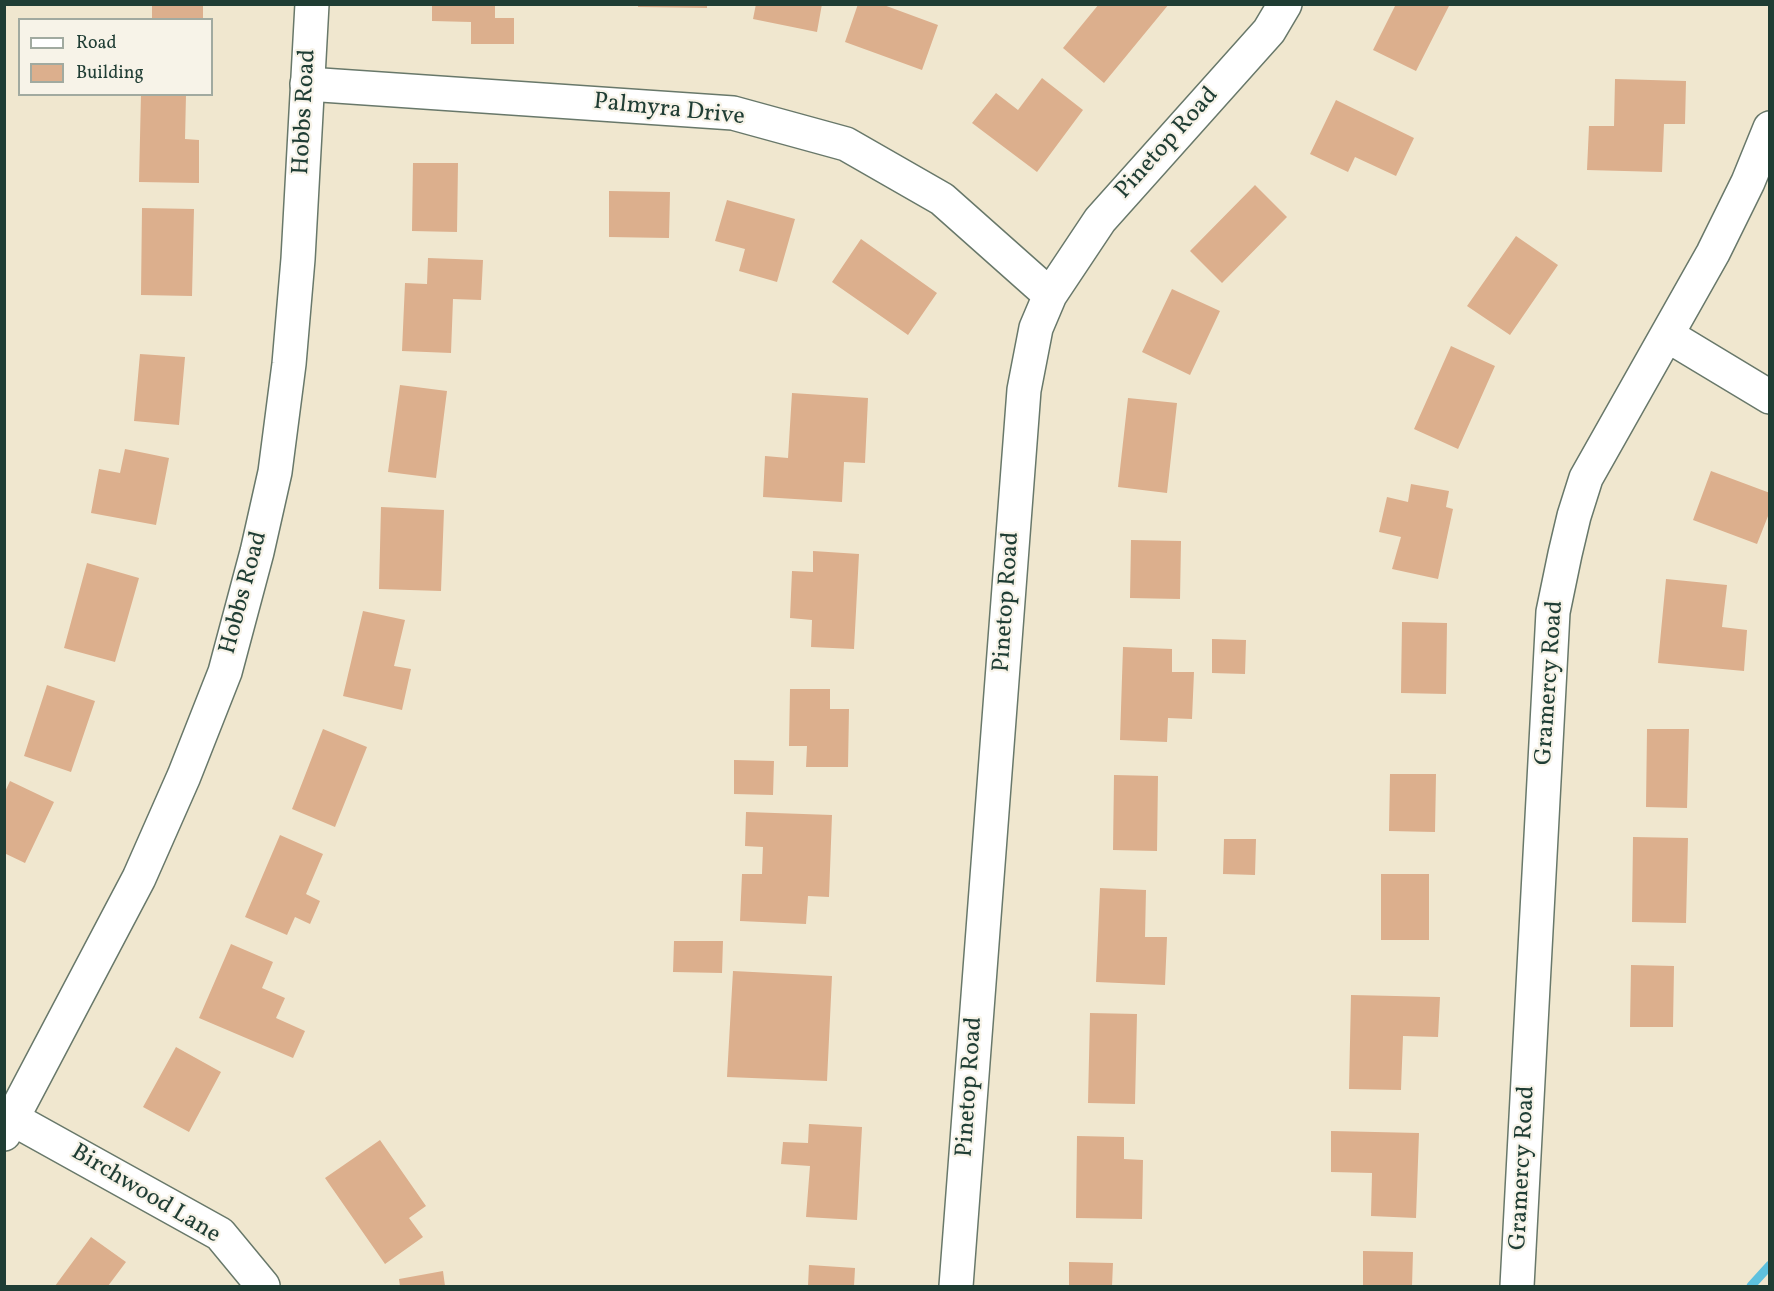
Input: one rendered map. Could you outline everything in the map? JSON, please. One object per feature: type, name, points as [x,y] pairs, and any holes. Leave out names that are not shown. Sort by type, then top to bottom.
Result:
[{"type":"street","name":"Hobbs Road","points":[[9,1126],[139,878],[184,776],[225,672],[257,552],[275,472],[290,364],[312,4]]},
{"type":"street","name":"Pinetop Road","points":[[956,1287],[1024,390],[1036,328],[1050,295],[1100,220],[1269,31],[1285,4]]},
{"type":"street","name":"Palmyra Drive","points":[[307,84],[733,113],[846,144],[942,199],[1050,295]]},
{"type":"street","name":"Gramercy Road","points":[[1517,1287],[1553,612],[1574,516],[1586,478],[1713,253],[1748,182],[1770,128]]},
{"type":"street","points":[[1667,334],[1770,397]]},
{"type":"street","name":"Birchwood Lane","points":[[9,1126],[220,1234],[263,1287]]},
{"type":"building","points":[[152,4],[203,4],[203,18],[152,18]]},
{"type":"building","points":[[432,4],[495,4],[495,18],[514,18],[514,44],[471,44],[471,22],[432,21]]},
{"type":"building","points":[[638,4],[707,4],[707,8],[638,7]]},
{"type":"building","points":[[756,4],[822,4],[817,32],[753,19]]},
{"type":"building","points":[[858,4],[881,4],[938,25],[922,70],[845,42]]},
{"type":"building","points":[[1099,4],[1169,4],[1104,83],[1063,48]]},
{"type":"building","points":[[1396,4],[1450,4],[1416,71],[1373,50]]},
{"type":"building","points":[[1042,78],[1083,110],[1037,172],[972,123],[996,93],[1018,110]]},
{"type":"building","points":[[1615,79],[1686,81],[1685,124],[1664,124],[1662,172],[1587,170],[1589,126],[1614,126]]},
{"type":"building","points":[[141,96],[186,96],[185,139],[199,140],[199,183],[139,182]]},
{"type":"building","points":[[1336,100],[1414,138],[1396,176],[1355,157],[1348,172],[1310,154]]},
{"type":"building","points":[[413,163],[458,163],[457,232],[412,231]]},
{"type":"building","points":[[1255,185],[1287,217],[1222,283],[1190,251]]},
{"type":"building","points":[[609,191],[670,192],[669,238],[609,237]]},
{"type":"building","points":[[727,200],[795,219],[777,282],[739,271],[745,249],[715,241]]},
{"type":"building","points":[[142,208],[194,209],[192,296],[141,295]]},
{"type":"building","points":[[1516,236],[1558,265],[1510,335],[1467,306]]},
{"type":"building","points":[[861,239],[937,293],[908,335],[832,282]]},
{"type":"building","points":[[428,258],[483,260],[481,300],[453,299],[451,353],[402,351],[405,283],[427,284]]},
{"type":"building","points":[[1172,289],[1220,311],[1190,375],[1142,352]]},
{"type":"building","points":[[1451,346],[1495,366],[1458,449],[1414,429]]},
{"type":"building","points":[[140,354],[185,357],[179,425],[134,421]]},
{"type":"building","points":[[400,385],[447,391],[436,478],[388,472]]},
{"type":"building","points":[[792,393],[868,398],[865,463],[844,462],[842,502],[763,497],[765,456],[788,458]]},
{"type":"building","points":[[1128,398],[1177,403],[1167,493],[1118,487]]},
{"type":"building","points":[[125,449],[169,458],[156,525],[91,513],[99,469],[120,473]]},
{"type":"building","points":[[1711,471],[1770,493],[1770,511],[1757,544],[1693,520]]},
{"type":"building","points":[[1411,484],[1449,491],[1446,507],[1453,509],[1438,579],[1392,569],[1401,537],[1379,532],[1387,497],[1408,502]]},
{"type":"building","points":[[381,507],[444,510],[441,591],[379,589]]},
{"type":"building","points":[[1131,540],[1181,541],[1180,599],[1130,598]]},
{"type":"building","points":[[813,551],[859,554],[854,649],[811,647],[812,620],[790,618],[792,571],[813,572]]},
{"type":"building","points":[[87,563],[139,578],[115,662],[64,648]]},
{"type":"building","points":[[1666,579],[1727,585],[1722,627],[1747,630],[1744,671],[1658,663]]},
{"type":"building","points":[[363,611],[405,620],[394,666],[411,669],[402,710],[343,696]]},
{"type":"building","points":[[1402,622],[1447,623],[1446,694],[1401,693]]},
{"type":"building","points":[[1212,639],[1246,640],[1245,674],[1212,673]]},
{"type":"building","points":[[1123,647],[1172,649],[1172,672],[1194,672],[1192,719],[1168,718],[1167,742],[1120,740]]},
{"type":"building","points":[[47,685],[95,701],[71,772],[24,756]]},
{"type":"building","points":[[790,689],[830,689],[830,709],[849,709],[848,767],[806,767],[807,746],[789,746]]},
{"type":"building","points":[[323,729],[367,747],[335,827],[292,809]]},
{"type":"building","points":[[1647,729],[1689,729],[1687,808],[1646,807]]},
{"type":"building","points":[[734,760],[774,761],[773,795],[734,794]]},
{"type":"building","points":[[1390,774],[1436,774],[1435,832],[1389,831]]},
{"type":"building","points":[[1114,775],[1158,776],[1157,851],[1113,850]]},
{"type":"building","points":[[10,781],[54,802],[25,863],[4,853],[4,794]]},
{"type":"building","points":[[746,812],[832,815],[829,897],[808,896],[806,924],[740,921],[742,874],[762,874],[763,847],[745,846]]},
{"type":"building","points":[[280,835],[323,854],[306,894],[320,901],[310,924],[295,917],[287,935],[245,917]]},
{"type":"building","points":[[1633,837],[1688,838],[1686,923],[1632,922]]},
{"type":"building","points":[[1224,839],[1256,839],[1255,875],[1223,874]]},
{"type":"building","points":[[1381,874],[1429,874],[1429,940],[1381,940]]},
{"type":"building","points":[[1100,888],[1146,890],[1145,937],[1167,937],[1165,985],[1096,982]]},
{"type":"building","points":[[674,941],[723,941],[722,973],[673,972]]},
{"type":"building","points":[[231,944],[273,962],[262,988],[285,998],[276,1018],[305,1031],[293,1058],[199,1018]]},
{"type":"building","points":[[1631,965],[1674,966],[1673,1027],[1630,1027]]},
{"type":"building","points":[[733,971],[832,976],[827,1081],[727,1077]]},
{"type":"building","points":[[1351,995],[1440,997],[1438,1037],[1403,1036],[1401,1090],[1349,1089]]},
{"type":"building","points":[[1090,1013],[1137,1014],[1135,1104],[1088,1103]]},
{"type":"building","points":[[176,1047],[221,1072],[189,1132],[143,1107]]},
{"type":"building","points":[[809,1124],[862,1127],[857,1220],[806,1217],[810,1166],[781,1164],[783,1142],[808,1143]]},
{"type":"building","points":[[1331,1131],[1419,1133],[1416,1218],[1371,1216],[1372,1173],[1331,1172]]},
{"type":"building","points":[[1077,1136],[1124,1137],[1124,1159],[1143,1160],[1142,1219],[1076,1218]]},
{"type":"building","points":[[380,1140],[426,1206],[409,1218],[423,1237],[385,1264],[325,1178]]},
{"type":"building","points":[[91,1237],[126,1262],[108,1286],[55,1286]]},
{"type":"building","points":[[1363,1251],[1413,1252],[1412,1286],[1363,1286]]},
{"type":"building","points":[[1069,1262],[1113,1263],[1112,1286],[1069,1286]]},
{"type":"building","points":[[809,1265],[855,1268],[854,1286],[808,1286]]},
{"type":"building","points":[[443,1271],[445,1286],[400,1286],[399,1279]]},
{"type":"waterway","points":[[1751,1286],[1770,1265]]}]
